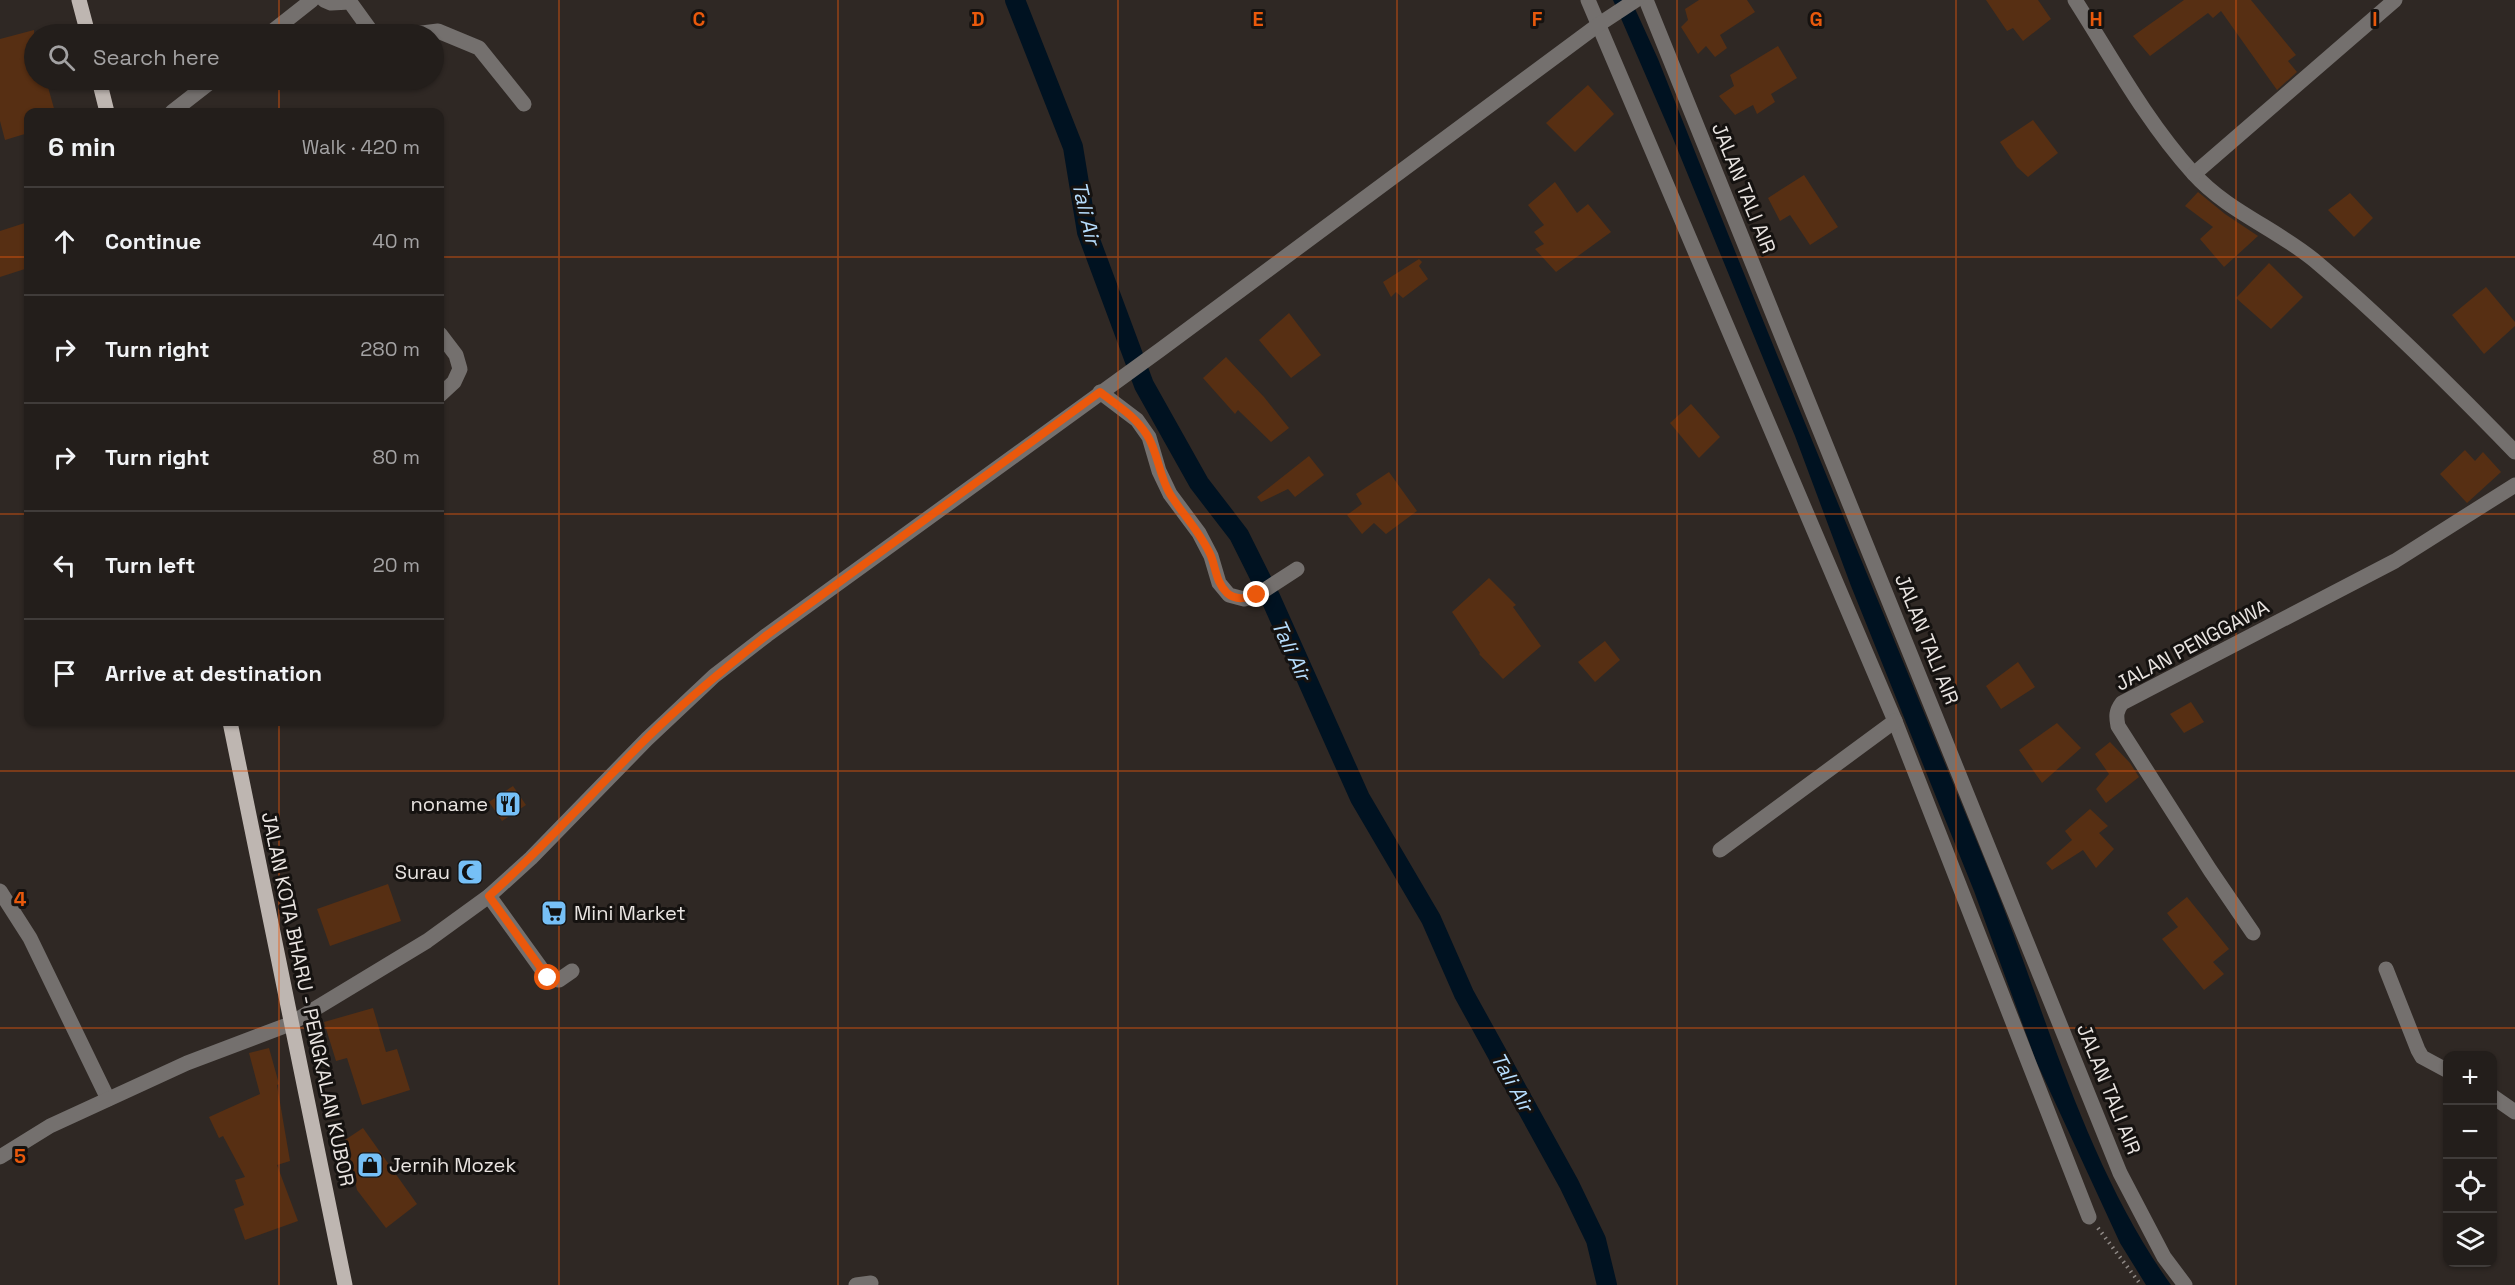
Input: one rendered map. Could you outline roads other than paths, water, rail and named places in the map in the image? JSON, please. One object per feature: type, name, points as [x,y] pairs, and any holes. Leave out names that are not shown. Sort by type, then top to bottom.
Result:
[{"type":"main road","points":[[79,0],[85,24]]},
{"type":"main road","points":[[102,90],[106,108]]},
{"type":"main road","name":"JALAN KOTA BHARU - PENGKALAN KUBOR","points":[[231,726],[345,1285]]},
{"type":"street","points":[[282,24],[312,0]]},
{"type":"street","points":[[324,0],[331,3],[350,2],[365,24]]},
{"type":"street","points":[[1588,0],[1602,23],[1895,721],[2089,1217]]},
{"type":"street","points":[[0,1157],[50,1125],[187,1063],[290,1024],[379,973],[427,941],[489,896],[531,858],[647,739],[714,676],[1636,0]]},
{"type":"street","name":"JALAN TALI AIR","points":[[1646,0],[2120,1173],[2164,1257],[2185,1285]]},
{"type":"street","points":[[2075,0],[2163,137],[2194,174],[2243,216],[2312,259],[2443,378],[2515,452]]},
{"type":"street","points":[[2194,174],[2395,0]]},
{"type":"street","points":[[444,33],[479,48],[524,104]]},
{"type":"street","points":[[177,108],[200,90]]},
{"type":"street","points":[[444,339],[456,355],[460,369],[454,382],[444,391]]},
{"type":"street","points":[[1100,392],[1137,420],[1149,437],[1159,471],[1170,494],[1199,533],[1211,556],[1219,583],[1229,595],[1244,599],[1257,595],[1297,569]]},
{"type":"street","name":"JALAN PENGGAWA","points":[[2253,933],[2118,726],[2116,716],[2118,709],[2122,703],[2395,561],[2515,485]]},
{"type":"street","points":[[1720,850],[1895,721]]},
{"type":"street","points":[[0,891],[30,938],[108,1099]]},
{"type":"street","points":[[489,896],[548,978],[559,980],[572,971]]},
{"type":"street","points":[[2386,969],[2422,1057],[2443,1068]]},
{"type":"street","points":[[2497,1099],[2515,1112]]},
{"type":"water","points":[[1613,0],[1631,0],[1658,59],[1991,876],[2069,1086],[2114,1189],[2141,1238],[2171,1285],[2146,1285],[2120,1243],[2036,1061],[1974,891],[1851,586],[1795,436],[1672,136]]},
{"type":"waterway","name":"Tali Air","points":[[1015,0],[1073,147],[1087,232],[1144,385],[1199,483],[1239,535],[1271,599],[1360,798],[1431,919],[1464,994],[1569,1184],[1596,1240],[1607,1285]]},
{"type":"place","name":"noname","points":[[508,804]]},
{"type":"place","name":"Surau","points":[[470,872]]},
{"type":"place","name":"Mini Market","points":[[554,913]]},
{"type":"place","name":"Jernih Mozek","points":[[370,1165]]}]
